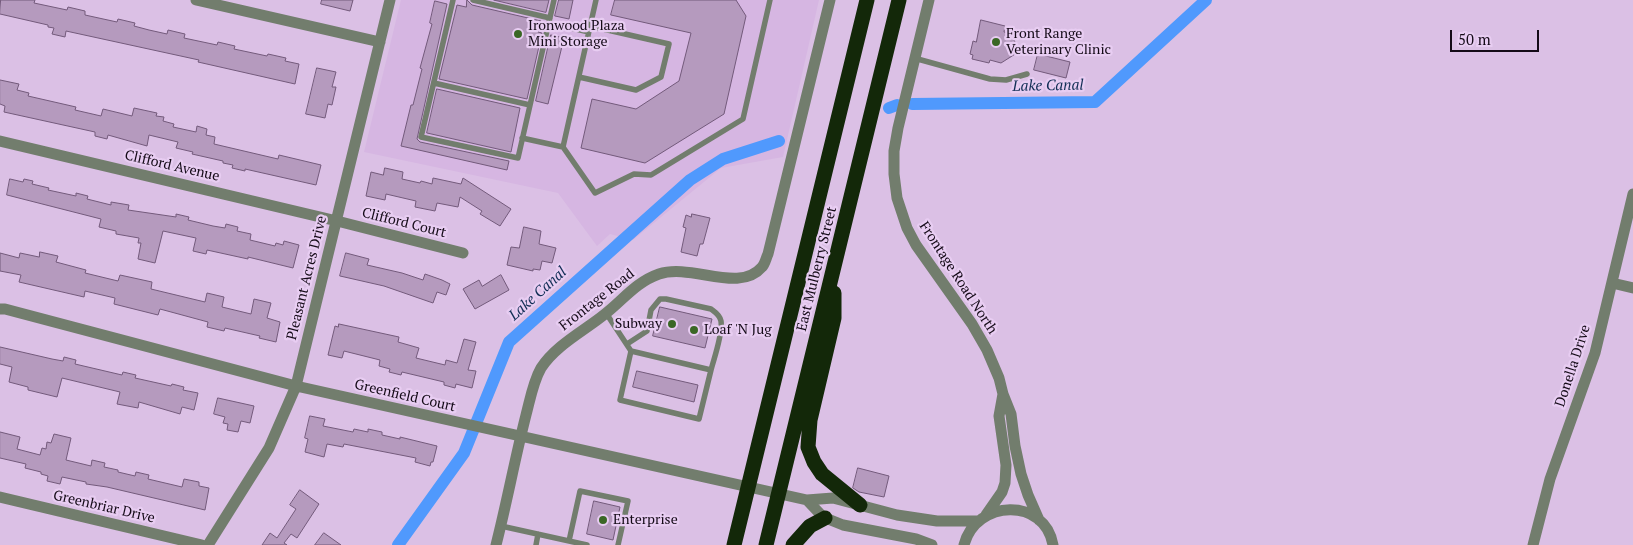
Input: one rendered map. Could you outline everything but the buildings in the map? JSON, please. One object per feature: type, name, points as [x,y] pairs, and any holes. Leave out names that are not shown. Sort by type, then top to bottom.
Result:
[{"type":"highway","name":"East Mulberry Street","points":[[734,545],[867,0]]},
{"type":"highway","name":"East Mulberry Street","points":[[766,545],[899,0]]},
{"type":"highway","points":[[834,265],[834,318],[810,420],[808,447],[814,462],[822,474],[860,505]]},
{"type":"highway","points":[[794,545],[810,526],[825,518]]},
{"type":"street","points":[[196,0],[380,42]]},
{"type":"street","name":"Pleasant Acres Drive","points":[[208,545],[269,448],[296,386],[390,0]]},
{"type":"street","name":"Frontage Road","points":[[496,545],[536,378],[542,367],[556,351],[606,313],[636,285],[658,274],[693,272],[736,280],[746,278],[762,267],[768,254],[830,0]]},
{"type":"street","name":"Frontage Road North","points":[[929,0],[914,58],[894,151],[894,174],[900,211],[916,245],[972,324],[987,350],[1011,414],[1015,446],[1028,495],[1039,520],[1054,544]]},
{"type":"street","name":"Clifford Avenue","points":[[0,141],[337,221]]},
{"type":"street","name":"Donella Drive","points":[[1533,545],[1550,479],[1595,353],[1633,194]]},
{"type":"street","name":"Clifford Court","points":[[337,221],[463,254]]},
{"type":"street","points":[[1612,283],[1633,288]]},
{"type":"street","name":"Greenfield Court","points":[[0,309],[296,386],[807,500],[832,498],[897,515],[937,521],[982,518],[1000,510],[1016,510],[1028,513],[1039,520]]},
{"type":"street","points":[[964,545],[971,529],[1002,492],[1005,482],[1006,466],[999,416],[1003,394]]},
{"type":"street","name":"Greenbriar Drive","points":[[0,497],[202,545]]},
{"type":"street","points":[[807,500],[825,518],[844,525],[916,539],[932,545]]},
{"type":"lane","points":[[453,0],[421,137],[518,158],[554,0]]},
{"type":"lane","points":[[473,0],[589,29],[669,44],[661,77],[636,90],[579,77]]},
{"type":"lane","points":[[563,147],[596,0]]},
{"type":"lane","points":[[522,138],[563,147],[595,193],[634,174],[651,175],[743,119],[770,0]]},
{"type":"lane","points":[[914,58],[990,79],[1006,80],[1027,74]]},
{"type":"lane","points":[[434,83],[530,105]]},
{"type":"lane","points":[[626,344],[646,331],[651,310],[660,299],[710,309],[717,313],[721,320],[721,329],[699,419],[620,400],[631,351]]},
{"type":"lane","points":[[606,313],[631,351],[712,370]]},
{"type":"lane","points":[[569,541],[580,491],[628,501],[618,545]]},
{"type":"lane","points":[[501,526],[586,545]]},
{"type":"lane","points":[[536,545],[538,534]]},
{"type":"shaded area","points":[[401,0],[819,0],[783,157],[721,168],[633,240],[610,234],[597,246],[558,193],[364,152]]},
{"type":"waterway","name":"Lake Canal","points":[[912,104],[1095,102],[1206,0]]},
{"type":"waterway","name":"Lake Canal","points":[[889,108],[897,105]]},
{"type":"waterway","name":"Lake Canal","points":[[398,545],[464,453],[509,342],[690,180],[723,159],[779,141]]},
{"type":"place","name":"Ironwood Plaza Mini Storage","points":[[518,34]]},
{"type":"place","name":"Front Range Veterinary Clinic","points":[[996,42]]},
{"type":"place","name":"Subway","points":[[672,324]]},
{"type":"place","name":"Loaf 'N Jug","points":[[694,330]]},
{"type":"place","name":"Enterprise","points":[[603,520]]}]
